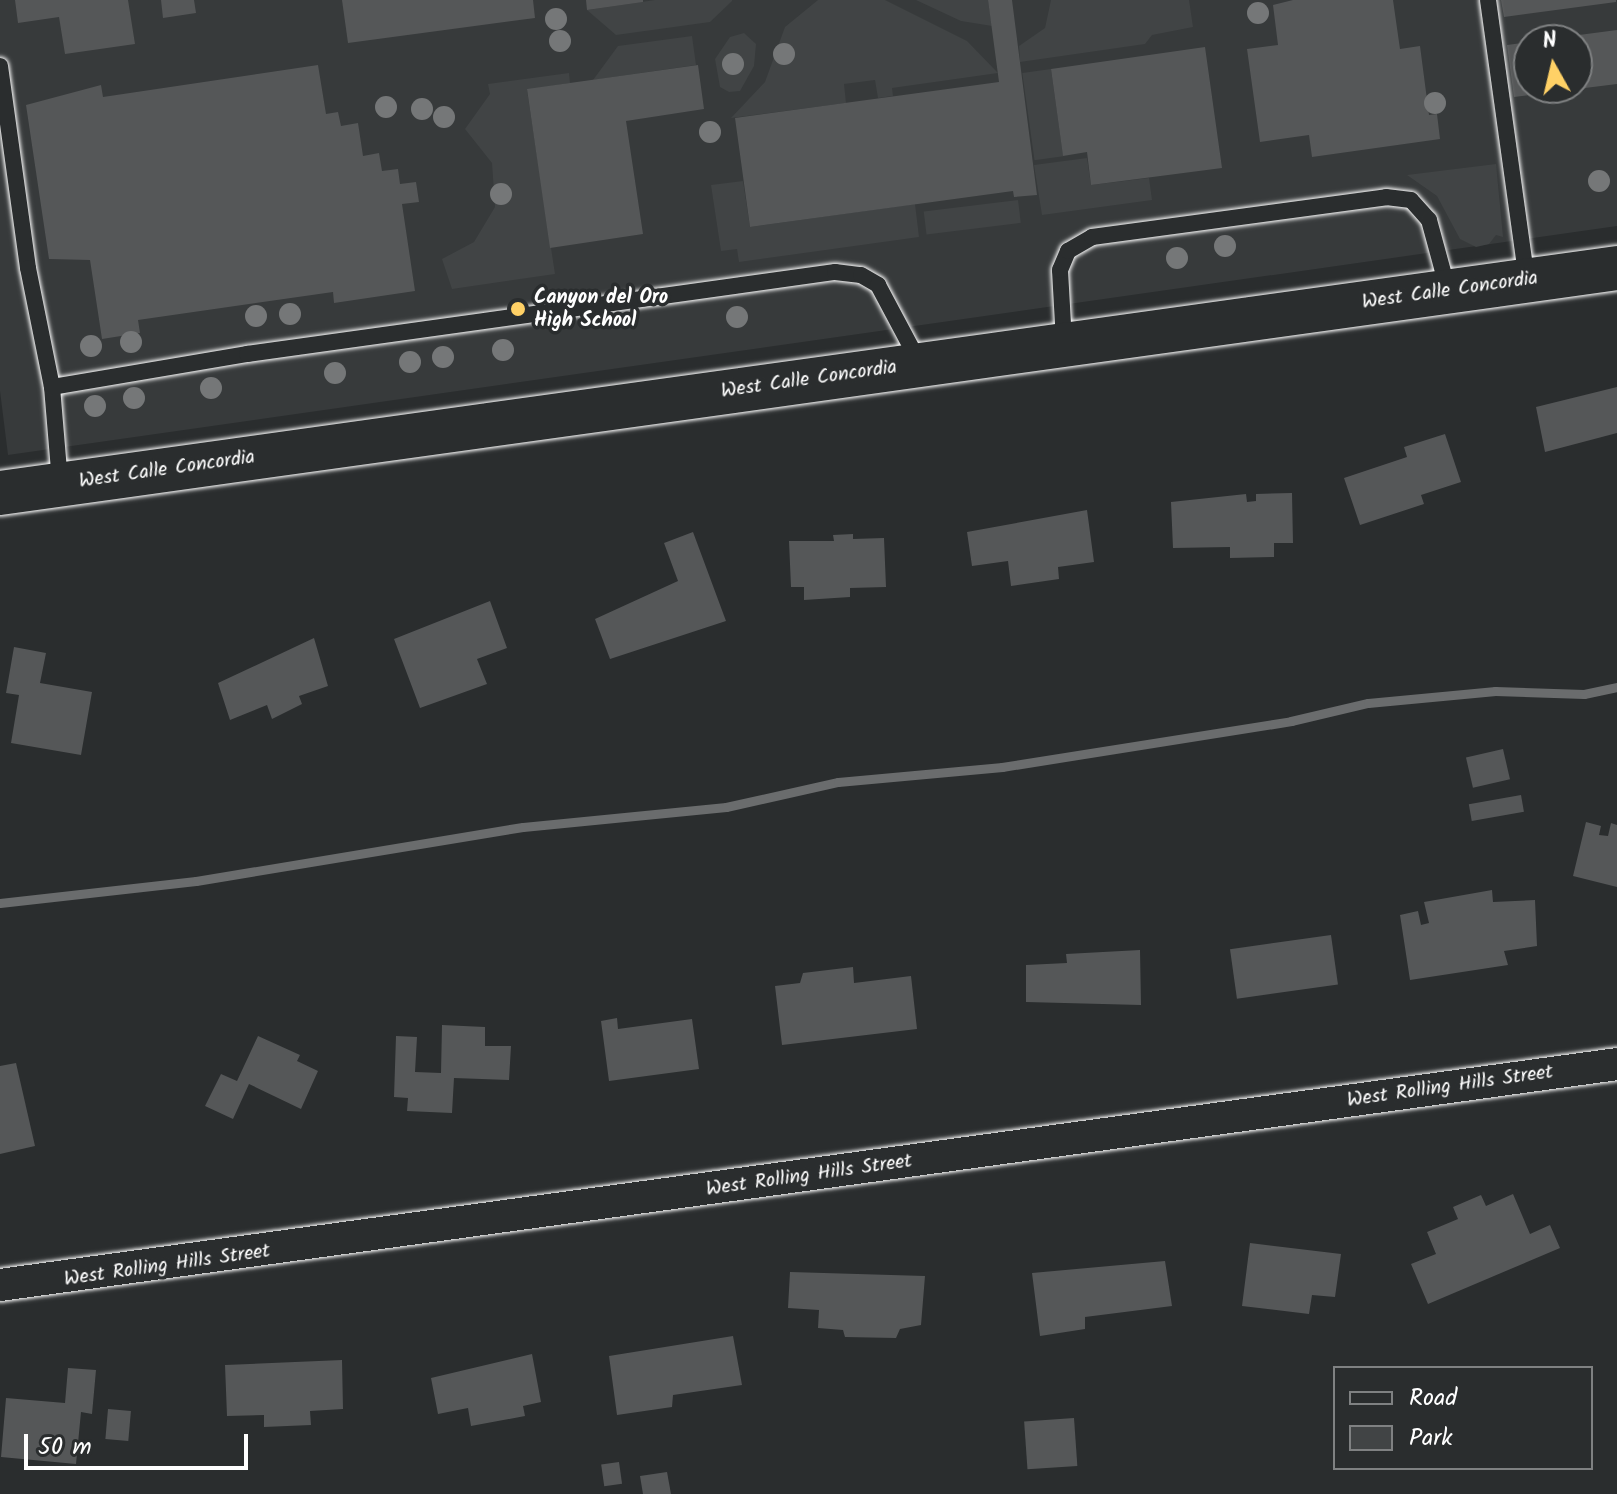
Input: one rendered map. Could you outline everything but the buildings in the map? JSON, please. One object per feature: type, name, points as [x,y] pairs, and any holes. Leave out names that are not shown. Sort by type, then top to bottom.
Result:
[{"type":"street","name":"West Calle Concordia","points":[[0,493],[1617,268]]},
{"type":"street","name":"West Rolling Hills Street","points":[[0,1285],[1617,1064]]},
{"type":"lane","points":[[1488,0],[1527,280]]},
{"type":"lane","points":[[0,66],[28,268],[52,387],[60,484]]},
{"type":"lane","points":[[1064,345],[1060,270],[1068,251],[1108,235],[1386,197],[1411,200],[1429,220],[1449,291]]},
{"type":"lane","points":[[52,387],[247,354],[835,272],[861,275],[878,285],[920,365]]},
{"type":"shaded area","name":"Canyon del Oro High School","points":[[0,0],[1617,0],[1617,226],[8,455],[0,391]]},
{"type":"green space","points":[[655,0],[732,1],[710,22],[616,35],[587,10]]},
{"type":"green space","points":[[818,0],[885,0],[967,41],[998,73],[892,88],[893,96],[878,98],[875,80],[844,84],[846,103],[731,118],[765,82],[785,27]]},
{"type":"green space","points":[[916,0],[988,0],[992,26],[961,21]]},
{"type":"green space","points":[[1051,0],[1189,0],[1193,27],[1152,35],[1145,44],[1020,62],[1019,46],[1045,28]]},
{"type":"green space","points":[[744,33],[756,44],[754,66],[740,91],[729,92],[720,87],[715,59],[730,37]]},
{"type":"green space","points":[[692,36],[696,65],[593,80],[618,46]]},
{"type":"green space","points":[[1051,69],[1063,156],[1035,160],[1022,73]]},
{"type":"green space","points":[[569,73],[570,83],[527,90],[555,274],[452,289],[442,259],[474,242],[495,207],[492,163],[465,129],[490,94],[488,84]]},
{"type":"green space","points":[[1087,158],[1091,185],[1149,178],[1152,200],[1042,215],[1034,165]]},
{"type":"green space","points":[[1496,164],[1503,237],[1496,235],[1489,244],[1476,247],[1460,239],[1437,196],[1407,175]]},
{"type":"green space","points":[[743,181],[750,227],[915,204],[919,237],[739,262],[737,249],[721,251],[711,185]]},
{"type":"green space","points":[[1018,200],[1021,223],[927,234],[924,212]]},
{"type":"waterway","points":[[0,903],[196,881],[523,827],[726,807],[838,782],[1002,767],[1291,721],[1368,703],[1495,691],[1584,694],[1617,687]]},
{"type":"place","name":"Canyon del Oro High School","points":[[518,309]]}]
